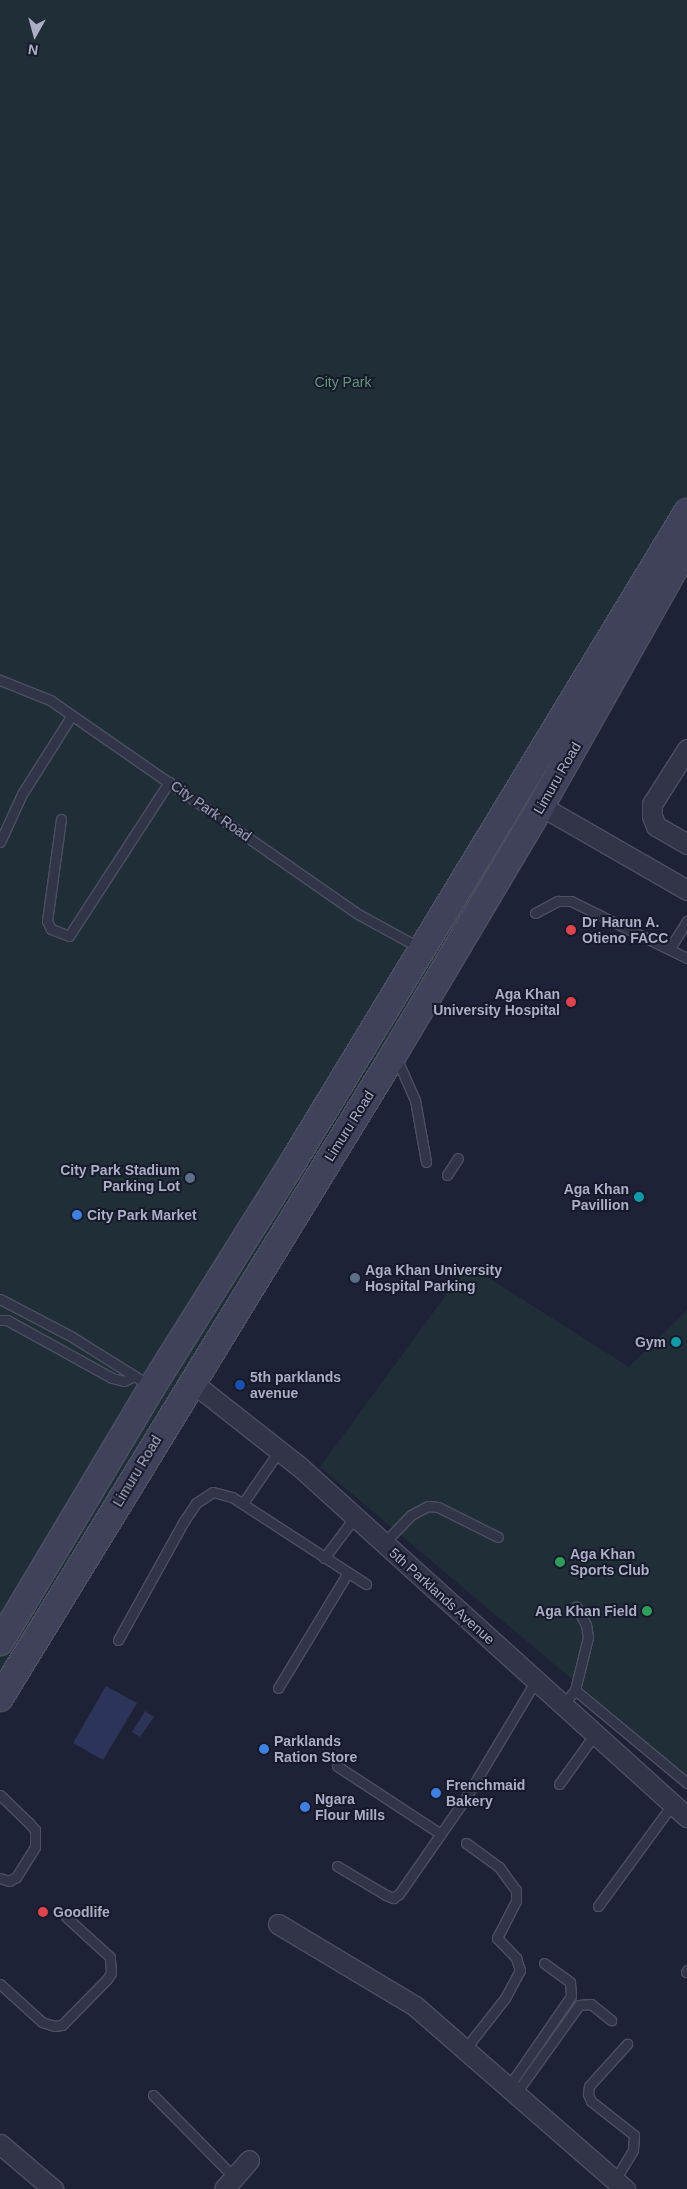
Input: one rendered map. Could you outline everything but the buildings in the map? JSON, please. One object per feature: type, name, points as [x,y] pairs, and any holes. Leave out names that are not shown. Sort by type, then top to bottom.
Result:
[{"type":"main road","name":"Limuru Road","points":[[0,1642],[143,1381],[288,1170],[420,948],[687,512]]},
{"type":"main road","name":"Limuru Road","points":[[0,1698],[394,1054],[541,806],[687,547]]},
{"type":"main road","points":[[518,790],[541,806]]},
{"type":"street","points":[[687,749],[652,804],[652,816],[656,826],[687,844]]},
{"type":"street","points":[[541,806],[687,890]]},
{"type":"street","name":"5th Parklands Avenue","points":[[192,1382],[279,1450],[687,1818]]},
{"type":"street","points":[[278,1924],[408,2001],[466,2048],[620,2184]]},
{"type":"street","points":[[0,2144],[53,2189]]},
{"type":"street","points":[[229,2183],[249,2160]]},
{"type":"lane","name":"City Park Road","points":[[0,680],[50,700],[358,914],[420,948]]},
{"type":"lane","points":[[0,842],[22,794],[72,715]]},
{"type":"lane","points":[[61,818],[47,922],[51,929],[69,936],[169,782]]},
{"type":"lane","points":[[535,913],[558,901],[571,901],[687,958]]},
{"type":"lane","points":[[670,948],[687,921]]},
{"type":"lane","points":[[394,1054],[415,1100],[426,1162]]},
{"type":"lane","points":[[447,1175],[458,1158]]},
{"type":"lane","points":[[0,1299],[69,1335],[143,1381]]},
{"type":"lane","points":[[0,1320],[7,1320],[112,1378],[124,1382],[143,1381]]},
{"type":"lane","points":[[243,1504],[279,1450]]},
{"type":"lane","points":[[118,1640],[196,1503],[213,1492],[232,1497],[347,1574],[366,1584]]},
{"type":"lane","points":[[384,1544],[411,1515],[428,1506],[438,1507],[498,1537]]},
{"type":"lane","points":[[324,1558],[355,1517]]},
{"type":"lane","points":[[278,1688],[347,1574]]},
{"type":"lane","points":[[562,1705],[575,1690],[588,1637],[586,1625],[576,1606]]},
{"type":"lane","points":[[337,1866],[394,1898],[399,1894],[441,1834],[536,1682]]},
{"type":"lane","points":[[575,1690],[687,1783]]},
{"type":"lane","points":[[559,1784],[595,1734]]},
{"type":"lane","points":[[337,1766],[441,1834]]},
{"type":"lane","points":[[0,1795],[35,1830],[35,1847],[16,1877],[9,1881],[0,1878]]},
{"type":"lane","points":[[598,1906],[672,1805]]},
{"type":"lane","points":[[466,1842],[499,1867],[516,1890],[516,1901],[497,1938],[516,1958],[520,1970],[505,1998],[466,2048]]},
{"type":"lane","points":[[0,1984],[42,2022],[54,2026],[62,2025],[107,1980],[111,1973],[110,1957],[66,1917]]},
{"type":"lane","points":[[512,2089],[571,1996],[570,1982],[544,1963]]},
{"type":"lane","points":[[512,2089],[580,2005],[591,2004],[611,2020]]},
{"type":"lane","points":[[620,2184],[633,2150],[634,2135],[592,2101],[588,2094],[589,2086],[627,2044]]},
{"type":"lane","points":[[152,2094],[229,2183]]},
{"type":"green space","name":"City Park","points":[[0,0],[687,0],[687,554],[0,1690]]},
{"type":"green space","name":"Aga Khan Sports Club","points":[[468,1265],[629,1367],[687,1310],[687,1776],[320,1467]]},
{"type":"water","points":[[106,1686],[137,1703],[103,1760],[73,1743]]},
{"type":"water","points":[[145,1711],[154,1717],[140,1737],[132,1732]]},
{"type":"place","name":"Dr Harun A. Otieno FACC","points":[[571,930]]},
{"type":"place","name":"Aga Khan University Hospital","points":[[571,1002]]},
{"type":"place","name":"City Park Stadium Parking Lot","points":[[190,1178]]},
{"type":"place","name":"Aga Khan Pavillion","points":[[639,1197]]},
{"type":"place","name":"City Park Market","points":[[77,1215]]},
{"type":"place","name":"Aga Khan University Hospital Parking","points":[[355,1278]]},
{"type":"place","name":"Gym","points":[[676,1342]]},
{"type":"place","name":"5th parklands avenue","points":[[240,1385]]},
{"type":"place","name":"Aga Khan Sports Club","points":[[560,1562]]},
{"type":"place","name":"Aga Khan Field","points":[[647,1611]]},
{"type":"place","name":"Parklands Ration Store","points":[[264,1749]]},
{"type":"place","name":"Frenchmaid Bakery","points":[[436,1793]]},
{"type":"place","name":"Ngara Flour Mills","points":[[305,1807]]},
{"type":"place","name":"Goodlife","points":[[43,1912]]}]
